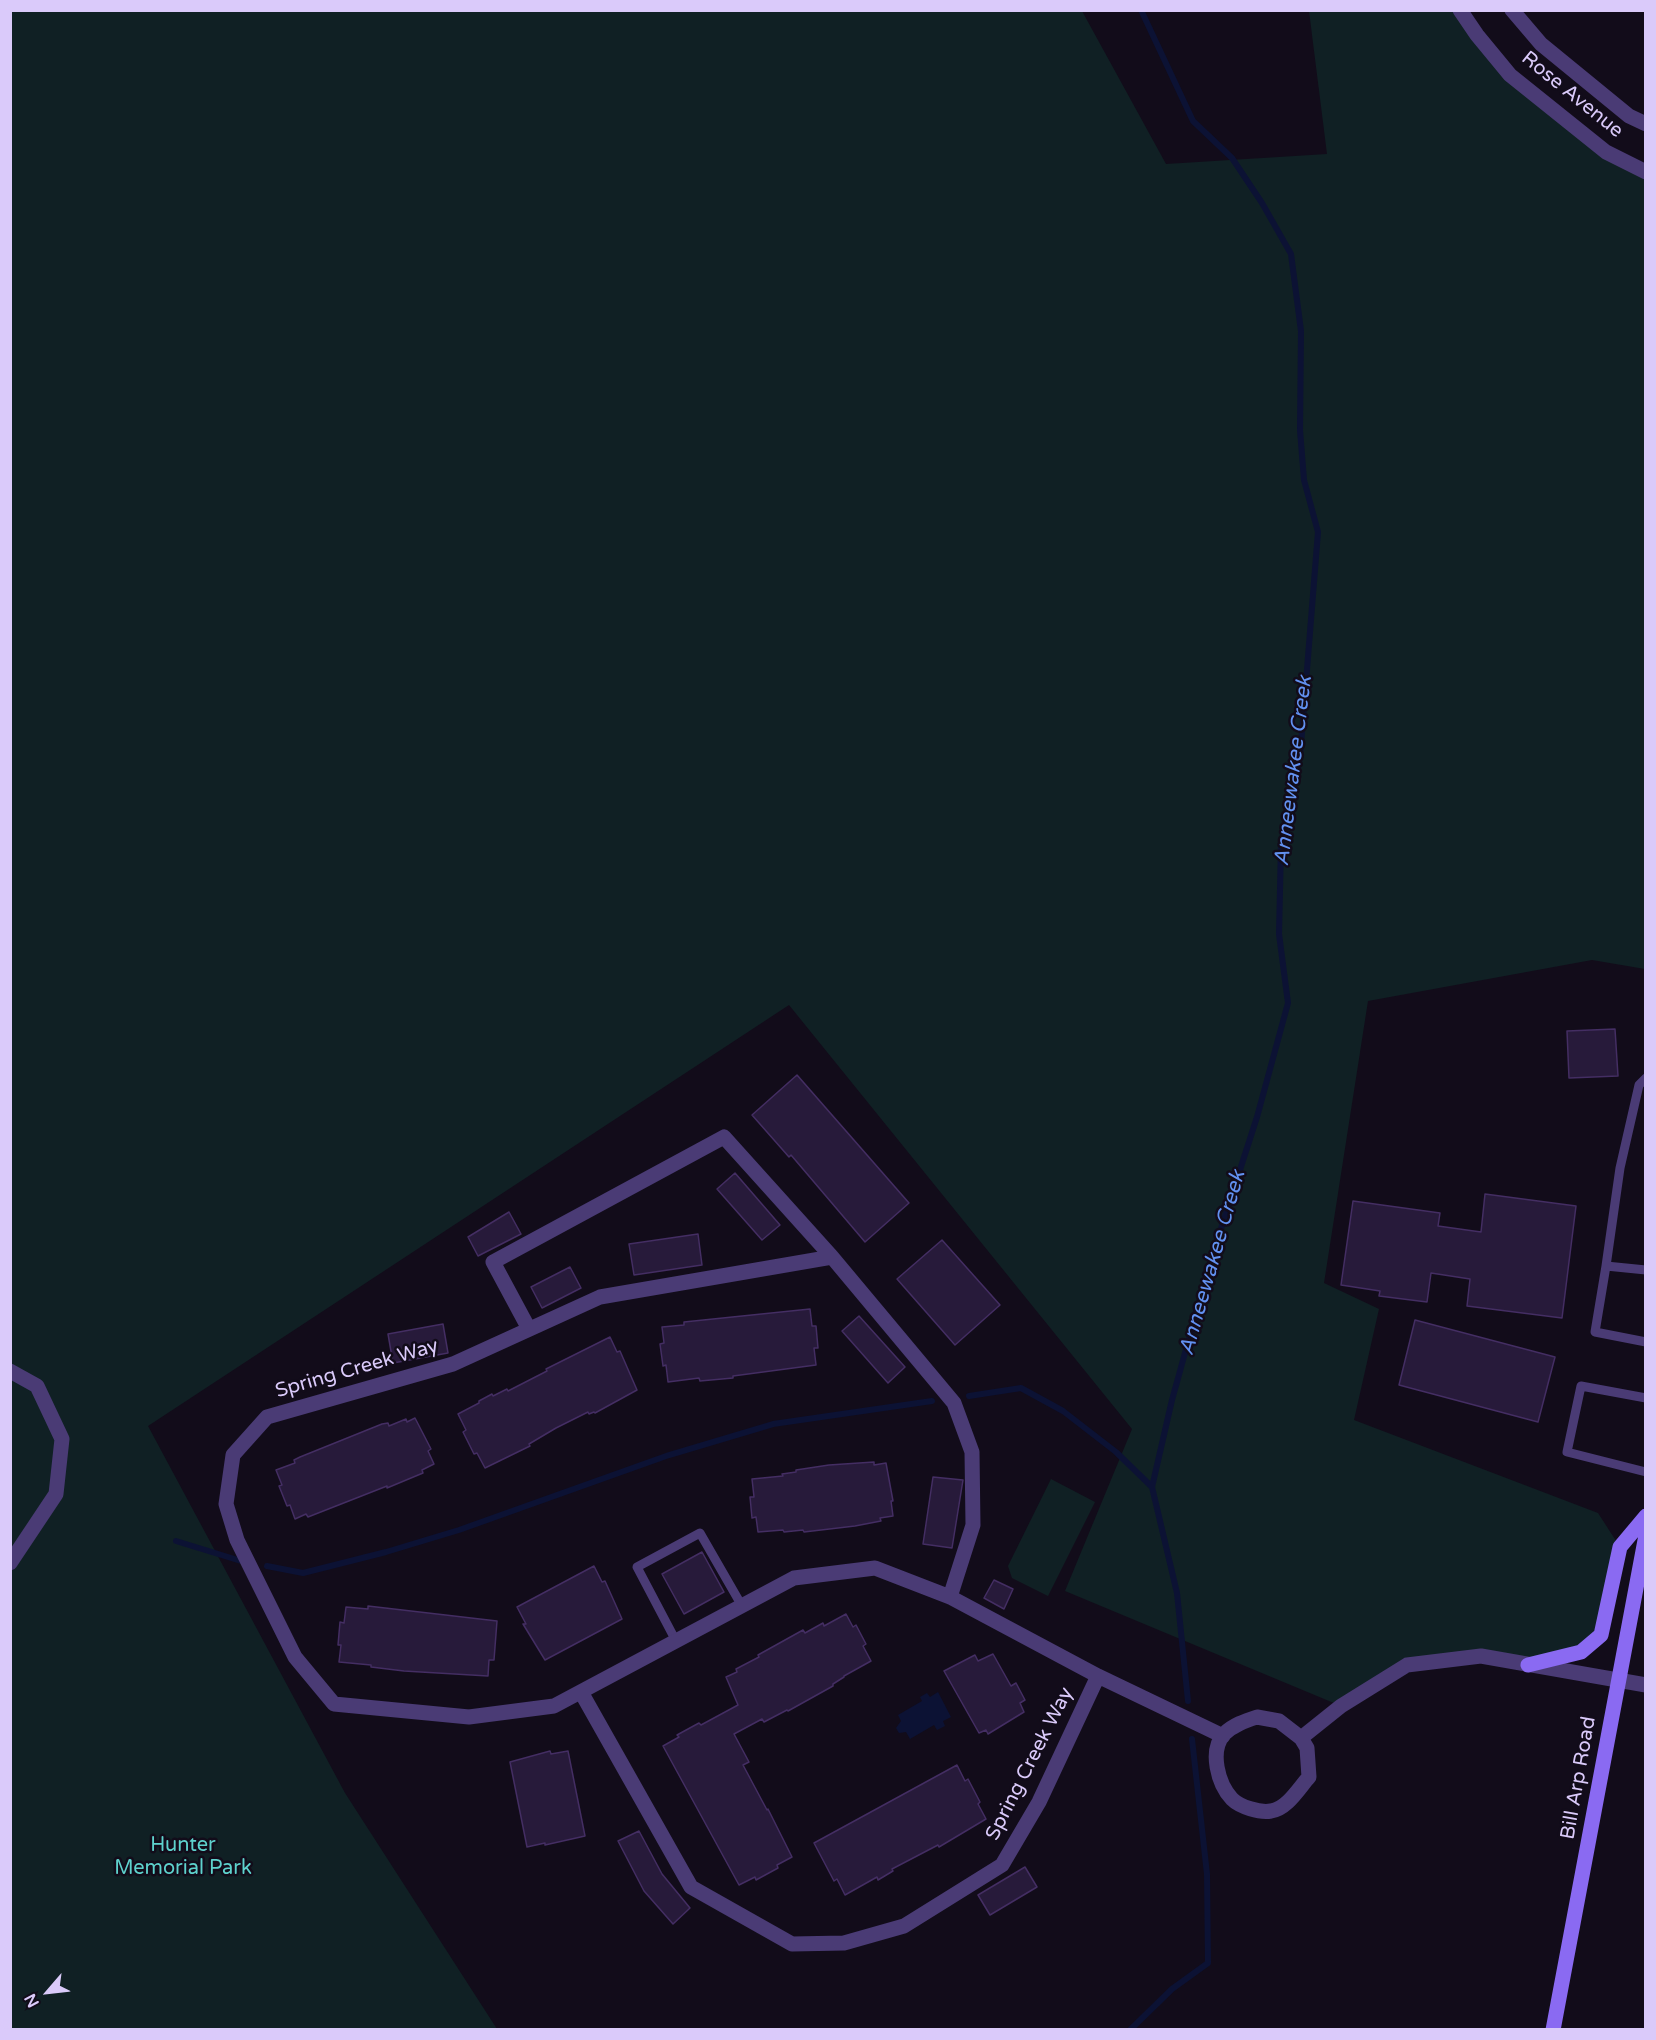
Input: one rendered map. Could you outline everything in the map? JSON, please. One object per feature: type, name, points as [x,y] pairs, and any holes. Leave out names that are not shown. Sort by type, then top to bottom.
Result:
[{"type":"main road","points":[[1528,1665],[1581,1652],[1601,1635],[1620,1547],[1646,1516]]},
{"type":"main road","name":"Bill Arp Road","points":[[1553,2030],[1646,1535]]},
{"type":"street","name":"Rose Avenue","points":[[1461,10],[1477,35],[1510,75],[1606,152],[1646,172]]},
{"type":"street","name":"Rose Avenue","points":[[1512,10],[1541,44],[1629,116],[1646,124]]},
{"type":"street","points":[[529,1329],[493,1262],[724,1137],[832,1257],[954,1403],[972,1452],[973,1525],[950,1597]]},
{"type":"street","name":"Spring Creek Way","points":[[580,1692],[691,1887],[792,1944],[843,1943],[904,1926],[1002,1865],[1022,1833],[1098,1676],[950,1597],[875,1568],[794,1578],[742,1606],[580,1692],[554,1706],[469,1717],[334,1704],[295,1657],[237,1540],[226,1504],[233,1455],[267,1417],[453,1364],[600,1297],[832,1257]]},
{"type":"street","points":[[10,1371],[37,1386],[62,1439],[56,1494],[10,1563]]},
{"type":"street","points":[[1301,1738],[1341,1706],[1407,1665],[1481,1656],[1646,1685]]},
{"type":"street","points":[[1098,1676],[1223,1736]]},
{"type":"street","points":[[1257,1717],[1279,1721],[1301,1738],[1307,1748],[1309,1777],[1290,1800],[1273,1811],[1252,1809],[1233,1800],[1221,1780],[1216,1753],[1223,1736],[1238,1723],[1257,1717]]},
{"type":"lane","points":[[1646,1078],[1639,1085],[1620,1168],[1595,1332],[1646,1342]]},
{"type":"lane","points":[[1605,1266],[1646,1270]]},
{"type":"lane","points":[[1646,1398],[1581,1386],[1567,1452],[1646,1472]]},
{"type":"lane","points":[[676,1641],[637,1568],[700,1533],[742,1606]]},
{"type":"green space","name":"Hunter Memorial Park","points":[[11,11],[1082,11],[1166,164],[1327,154],[1309,11],[1460,11],[1510,75],[1645,172],[1645,969],[1592,960],[1368,1001],[1324,1283],[1379,1309],[1354,1420],[1598,1513],[1620,1547],[1601,1635],[1581,1652],[1528,1665],[1481,1656],[1407,1665],[1341,1706],[1065,1591],[1132,1429],[789,1005],[148,1426],[345,1793],[497,2029],[11,2030]]},
{"type":"green space","points":[[1051,1479],[1095,1502],[1048,1596],[1012,1578],[1008,1566]]},
{"type":"water","points":[[938,1692],[951,1717],[943,1721],[945,1726],[937,1730],[934,1725],[910,1739],[906,1732],[899,1733],[896,1728],[901,1721],[898,1715],[922,1701],[920,1697],[927,1693],[930,1697]]},
{"type":"building","points":[[1615,1029],[1618,1076],[1569,1078],[1567,1031]]},
{"type":"building","points":[[797,1075],[909,1203],[865,1242],[791,1155],[789,1157],[752,1115]]},
{"type":"building","points":[[735,1173],[780,1225],[762,1240],[717,1189]]},
{"type":"building","points":[[1485,1194],[1576,1206],[1562,1318],[1467,1306],[1470,1279],[1431,1273],[1427,1302],[1379,1296],[1380,1291],[1341,1285],[1353,1201],[1440,1213],[1438,1226],[1481,1232]]},
{"type":"building","points":[[509,1212],[521,1234],[478,1256],[468,1237]]},
{"type":"building","points":[[698,1234],[702,1265],[634,1275],[629,1244]]},
{"type":"building","points":[[942,1240],[1000,1305],[955,1345],[897,1279]]},
{"type":"building","points":[[570,1267],[581,1288],[542,1308],[531,1287]]},
{"type":"building","points":[[810,1309],[812,1326],[816,1326],[818,1348],[814,1348],[816,1365],[733,1376],[733,1378],[700,1381],[699,1378],[668,1382],[660,1344],[664,1343],[662,1327],[684,1325],[684,1322]]},
{"type":"building","points":[[859,1316],[905,1367],[888,1383],[842,1331]]},
{"type":"building","points":[[1415,1320],[1555,1357],[1538,1422],[1399,1385]]},
{"type":"building","points":[[443,1324],[448,1353],[393,1363],[388,1334]]},
{"type":"building","points":[[610,1337],[617,1352],[620,1351],[637,1390],[595,1413],[589,1414],[588,1412],[556,1428],[529,1444],[530,1446],[485,1468],[477,1453],[474,1454],[463,1432],[466,1430],[458,1414],[492,1394],[493,1396],[507,1389],[508,1391]]},
{"type":"building","points":[[415,1418],[431,1449],[428,1451],[434,1464],[422,1470],[423,1473],[387,1488],[387,1486],[308,1517],[306,1514],[295,1519],[279,1486],[282,1485],[276,1470],[295,1463],[294,1460],[300,1457],[382,1424],[388,1423],[389,1426]]},
{"type":"building","points":[[874,1462],[874,1465],[886,1463],[893,1501],[891,1501],[893,1516],[855,1526],[804,1532],[803,1530],[784,1532],[783,1530],[758,1532],[756,1517],[752,1518],[750,1497],[754,1497],[752,1479],[783,1476],[782,1474],[796,1472],[796,1470],[829,1465]]},
{"type":"building","points":[[933,1477],[963,1480],[952,1548],[923,1544]]},
{"type":"building","points":[[702,1552],[724,1592],[684,1614],[662,1574]]},
{"type":"building","points":[[594,1566],[602,1582],[605,1581],[622,1619],[545,1660],[523,1624],[526,1624],[517,1607]]},
{"type":"building","points":[[994,1580],[1013,1589],[1004,1609],[984,1598]]},
{"type":"building","points":[[368,1606],[497,1621],[494,1660],[489,1660],[488,1676],[404,1671],[339,1662],[340,1622],[344,1623],[346,1607],[368,1609]]},
{"type":"building","points":[[846,1614],[853,1627],[856,1625],[866,1644],[863,1646],[871,1661],[844,1676],[833,1686],[788,1711],[764,1722],[762,1719],[734,1734],[749,1762],[743,1765],[792,1857],[756,1880],[755,1877],[739,1885],[663,1746],[679,1737],[677,1735],[738,1705],[726,1677],[737,1672],[736,1669],[803,1630],[805,1633],[823,1623],[824,1626]]},
{"type":"building","points":[[993,1654],[1011,1686],[1016,1683],[1025,1700],[1020,1703],[1024,1712],[988,1734],[986,1730],[979,1733],[944,1671],[975,1655],[978,1661]]},
{"type":"building","points":[[550,1751],[551,1754],[568,1751],[585,1836],[527,1847],[510,1762]]},
{"type":"building","points":[[957,1765],[965,1781],[968,1779],[986,1819],[939,1847],[938,1845],[892,1869],[893,1871],[878,1880],[877,1877],[845,1895],[837,1879],[834,1881],[814,1843]]},
{"type":"building","points":[[639,1831],[662,1874],[690,1908],[673,1924],[644,1891],[618,1841]]},
{"type":"building","points":[[1025,1867],[1037,1887],[990,1915],[978,1895]]},
{"type":"waterway","name":"Anneewakee Creek","points":[[1141,10],[1193,121],[1232,158],[1262,203],[1291,254],[1301,331],[1300,430],[1304,480],[1318,532],[1300,757],[1281,845],[1279,934],[1288,1003],[1257,1117],[1209,1266],[1172,1400],[1152,1487],[1177,1593],[1188,1701]]},
{"type":"waterway","points":[[969,1396],[1021,1388],[1063,1411],[1116,1452],[1152,1487]]},
{"type":"waterway","points":[[267,1566],[303,1573],[386,1552],[459,1530],[669,1455],[773,1424],[932,1401]]},
{"type":"waterway","points":[[176,1541],[241,1561]]},
{"type":"waterway","name":"Anneewakee Creek","points":[[1130,2030],[1172,1989],[1208,1963],[1207,1874],[1192,1739]]}]
